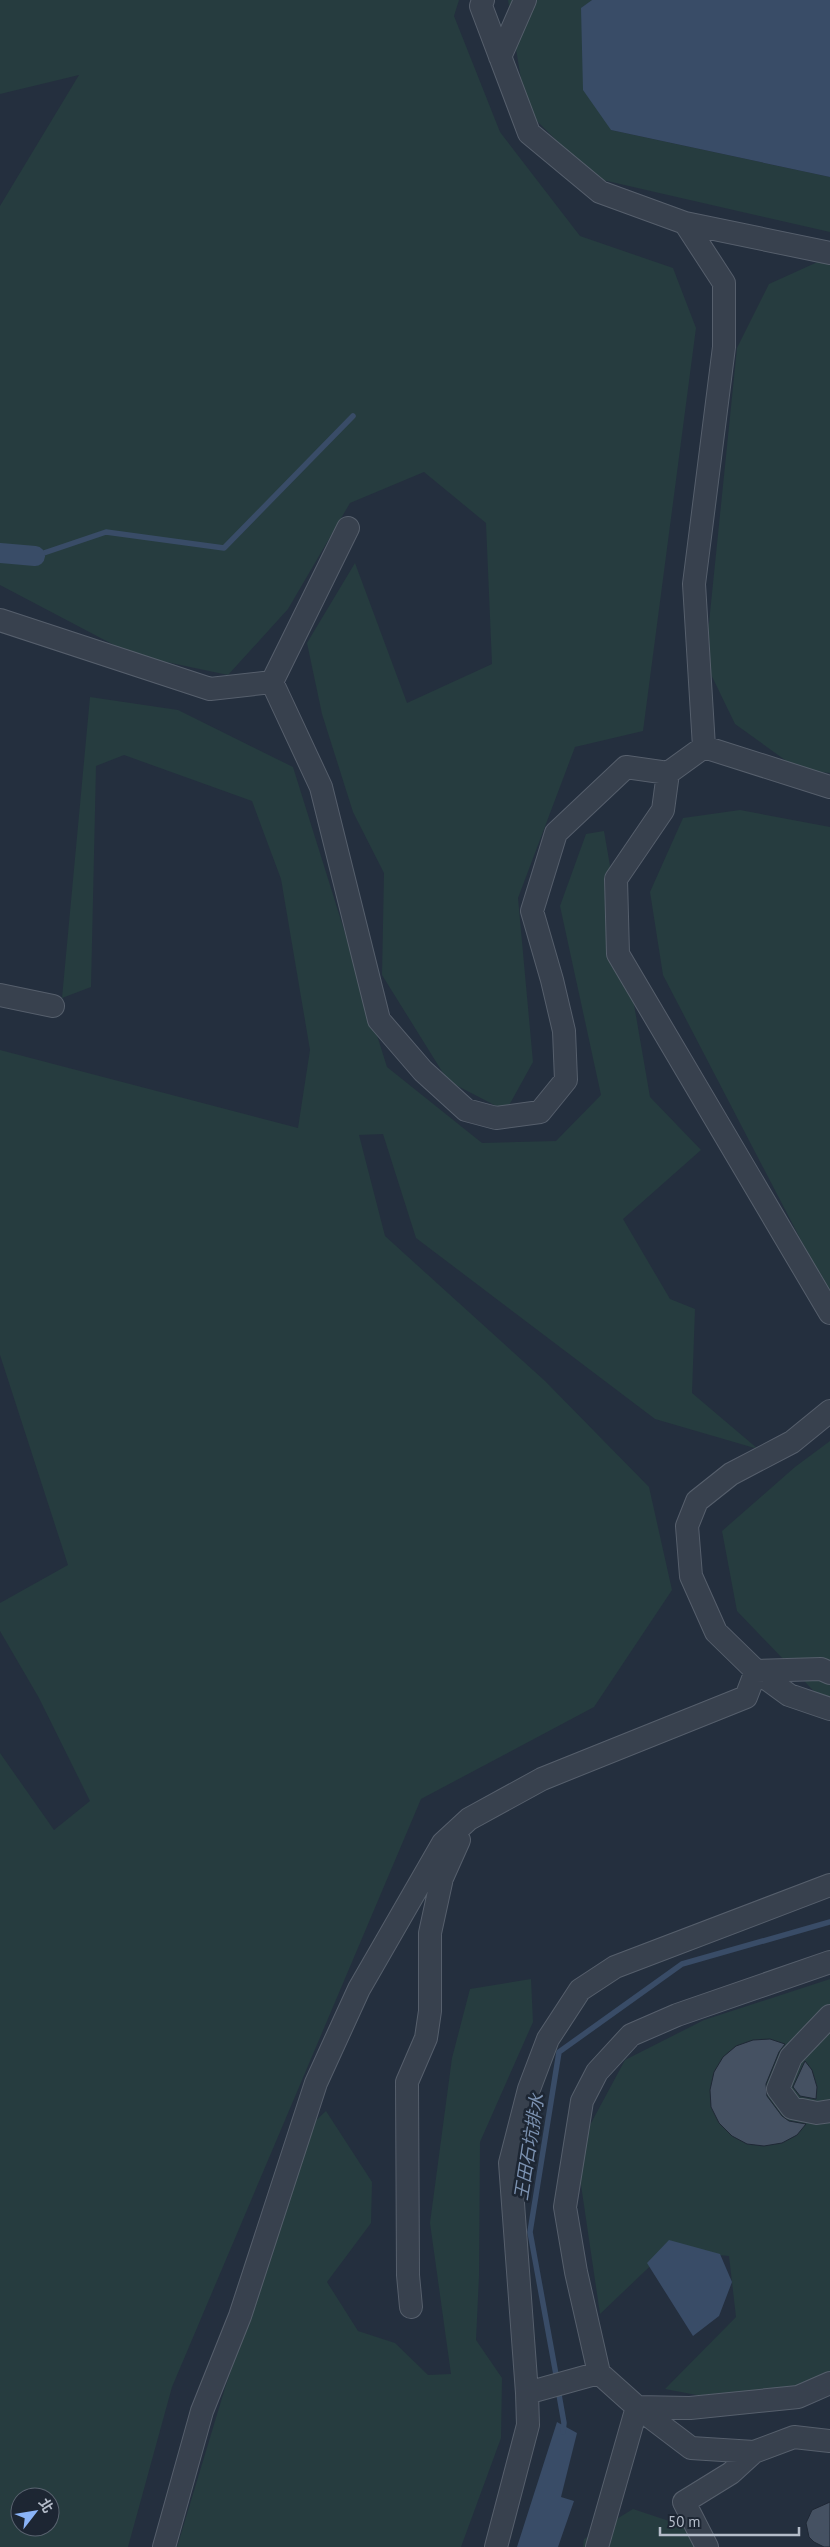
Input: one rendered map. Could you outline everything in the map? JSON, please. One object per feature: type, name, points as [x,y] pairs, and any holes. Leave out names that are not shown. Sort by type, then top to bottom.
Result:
[{"type":"street","points":[[483,0],[481,6],[529,133],[600,192],[685,223],[830,253]]},
{"type":"street","points":[[500,57],[525,0]]},
{"type":"street","points":[[685,223],[724,283],[724,347],[694,584],[704,747]]},
{"type":"street","points":[[272,682],[348,528]]},
{"type":"street","points":[[0,620],[210,689],[272,682]]},
{"type":"street","points":[[272,682],[322,787],[379,1020],[423,1071],[466,1110],[496,1118],[540,1112],[566,1080],[564,1031],[552,980],[532,911],[556,833],[626,767],[668,773],[704,747]]},
{"type":"street","points":[[704,747],[830,787]]},
{"type":"street","points":[[668,773],[664,810],[616,879],[618,954],[830,1313]]},
{"type":"street","points":[[0,995],[53,1006]]},
{"type":"street","points":[[830,1411],[792,1442],[730,1474],[697,1501],[687,1526],[691,1576],[716,1632],[756,1671],[789,1695],[830,1710]]},
{"type":"street","points":[[756,1671],[821,1669],[830,1674]]},
{"type":"street","points":[[164,2547],[202,2411],[240,2316],[316,2083],[359,1989],[443,1843],[469,1819],[542,1779],[746,1697],[756,1671]]},
{"type":"street","points":[[411,2307],[408,2275],[407,2082],[426,2038],[430,2011],[430,1932],[442,1878],[469,1819]]},
{"type":"street","points":[[496,2547],[528,2425],[528,2393],[510,2162],[530,2090],[548,2039],[580,1990],[614,1967],[830,1885]]},
{"type":"street","points":[[754,2452],[691,2448],[637,2407],[599,2373],[576,2272],[565,2207],[582,2101],[597,2072],[631,2035],[677,2015],[830,1962]]},
{"type":"street","points":[[830,2016],[791,2057],[778,2089],[792,2108],[817,2113],[830,2111]]},
{"type":"street","points":[[528,2393],[599,2373]]},
{"type":"street","points":[[637,2407],[690,2408],[798,2397],[830,2383]]},
{"type":"street","points":[[598,2547],[637,2407]]},
{"type":"street","points":[[707,2547],[684,2502],[731,2473],[754,2452],[794,2437],[830,2441]]},
{"type":"green space","points":[[0,0],[459,0],[454,16],[500,132],[580,236],[673,268],[696,328],[643,731],[575,747],[518,898],[533,1062],[506,1111],[448,1081],[382,975],[384,873],[353,812],[322,714],[307,643],[355,563],[407,703],[492,664],[486,523],[424,472],[350,503],[288,609],[228,675],[133,655],[0,585],[0,206],[79,75],[0,94]]},
{"type":"green space","points":[[508,0],[592,0],[581,9],[611,130],[830,177],[830,232],[594,178],[526,110]]},
{"type":"green space","points":[[822,260],[830,263],[830,773],[799,770],[735,724],[705,662],[737,348],[769,284]]},
{"type":"green space","points":[[90,697],[178,710],[293,767],[387,1067],[482,1143],[556,1141],[601,1095],[560,906],[586,834],[604,831],[650,1097],[701,1150],[623,1219],[670,1299],[695,1309],[692,1393],[758,1449],[655,1419],[416,1238],[383,1134],[359,1135],[385,1236],[545,1381],[649,1487],[672,1590],[594,1707],[421,1799],[172,2387],[128,2547],[0,2547],[0,1753],[54,1830],[90,1801],[39,1698],[0,1631],[0,1603],[68,1565],[0,1355],[0,1050],[298,1128],[310,1050],[281,879],[252,801],[124,755],[96,766],[91,987],[62,998]]},
{"type":"green space","points":[[740,810],[830,827],[830,1296],[663,975],[650,892],[683,818]]},
{"type":"green space","points":[[830,1441],[830,1708],[737,1611],[722,1531],[795,1467]]},
{"type":"green space","points":[[531,1979],[533,2022],[480,2142],[479,2276],[476,2340],[502,2378],[501,2438],[461,2547],[177,2547],[225,2388],[275,2241],[299,2136],[326,2111],[372,2182],[371,2223],[327,2282],[358,2331],[395,2343],[428,2375],[451,2374],[430,2223],[452,2058],[470,1989]]},
{"type":"green space","points":[[830,1979],[830,2381],[744,2404],[665,2389],[736,2317],[729,2256],[667,2250],[600,2314],[576,2151],[625,2060],[704,2020]]},
{"type":"green space","points":[[633,2509],[690,2528],[698,2547],[583,2547],[584,2539]]},
{"type":"water","points":[[592,0],[830,0],[830,177],[611,130],[583,90],[581,8]]},
{"type":"water","points":[[669,2240],[720,2254],[732,2282],[719,2316],[693,2336],[647,2263]]},
{"type":"water","points":[[557,2422],[577,2433],[561,2497],[574,2501],[558,2547],[517,2547]]},
{"type":"building","points":[[770,2039],[785,2044],[779,2052],[766,2084],[767,2096],[782,2116],[789,2121],[806,2124],[797,2135],[782,2143],[764,2146],[747,2144],[732,2136],[719,2123],[711,2107],[710,2090],[714,2072],[723,2057],[736,2046],[753,2040]]},
{"type":"building","points":[[805,2061],[812,2070],[817,2087],[816,2099],[800,2096],[793,2087]]},
{"type":"building","points":[[830,2502],[830,2547],[824,2547],[809,2537],[806,2523],[812,2510]]},
{"type":"waterway","points":[[35,556],[106,532],[224,548],[353,416]]},
{"type":"waterway","points":[[0,553],[35,556]]},
{"type":"waterway","name":"王田石坑排水","points":[[557,2380],[530,2232],[559,2052],[682,1964],[830,1922]]},
{"type":"waterway","name":"王田石坑排水","points":[[558,2389],[564,2423],[563,2432]]}]
